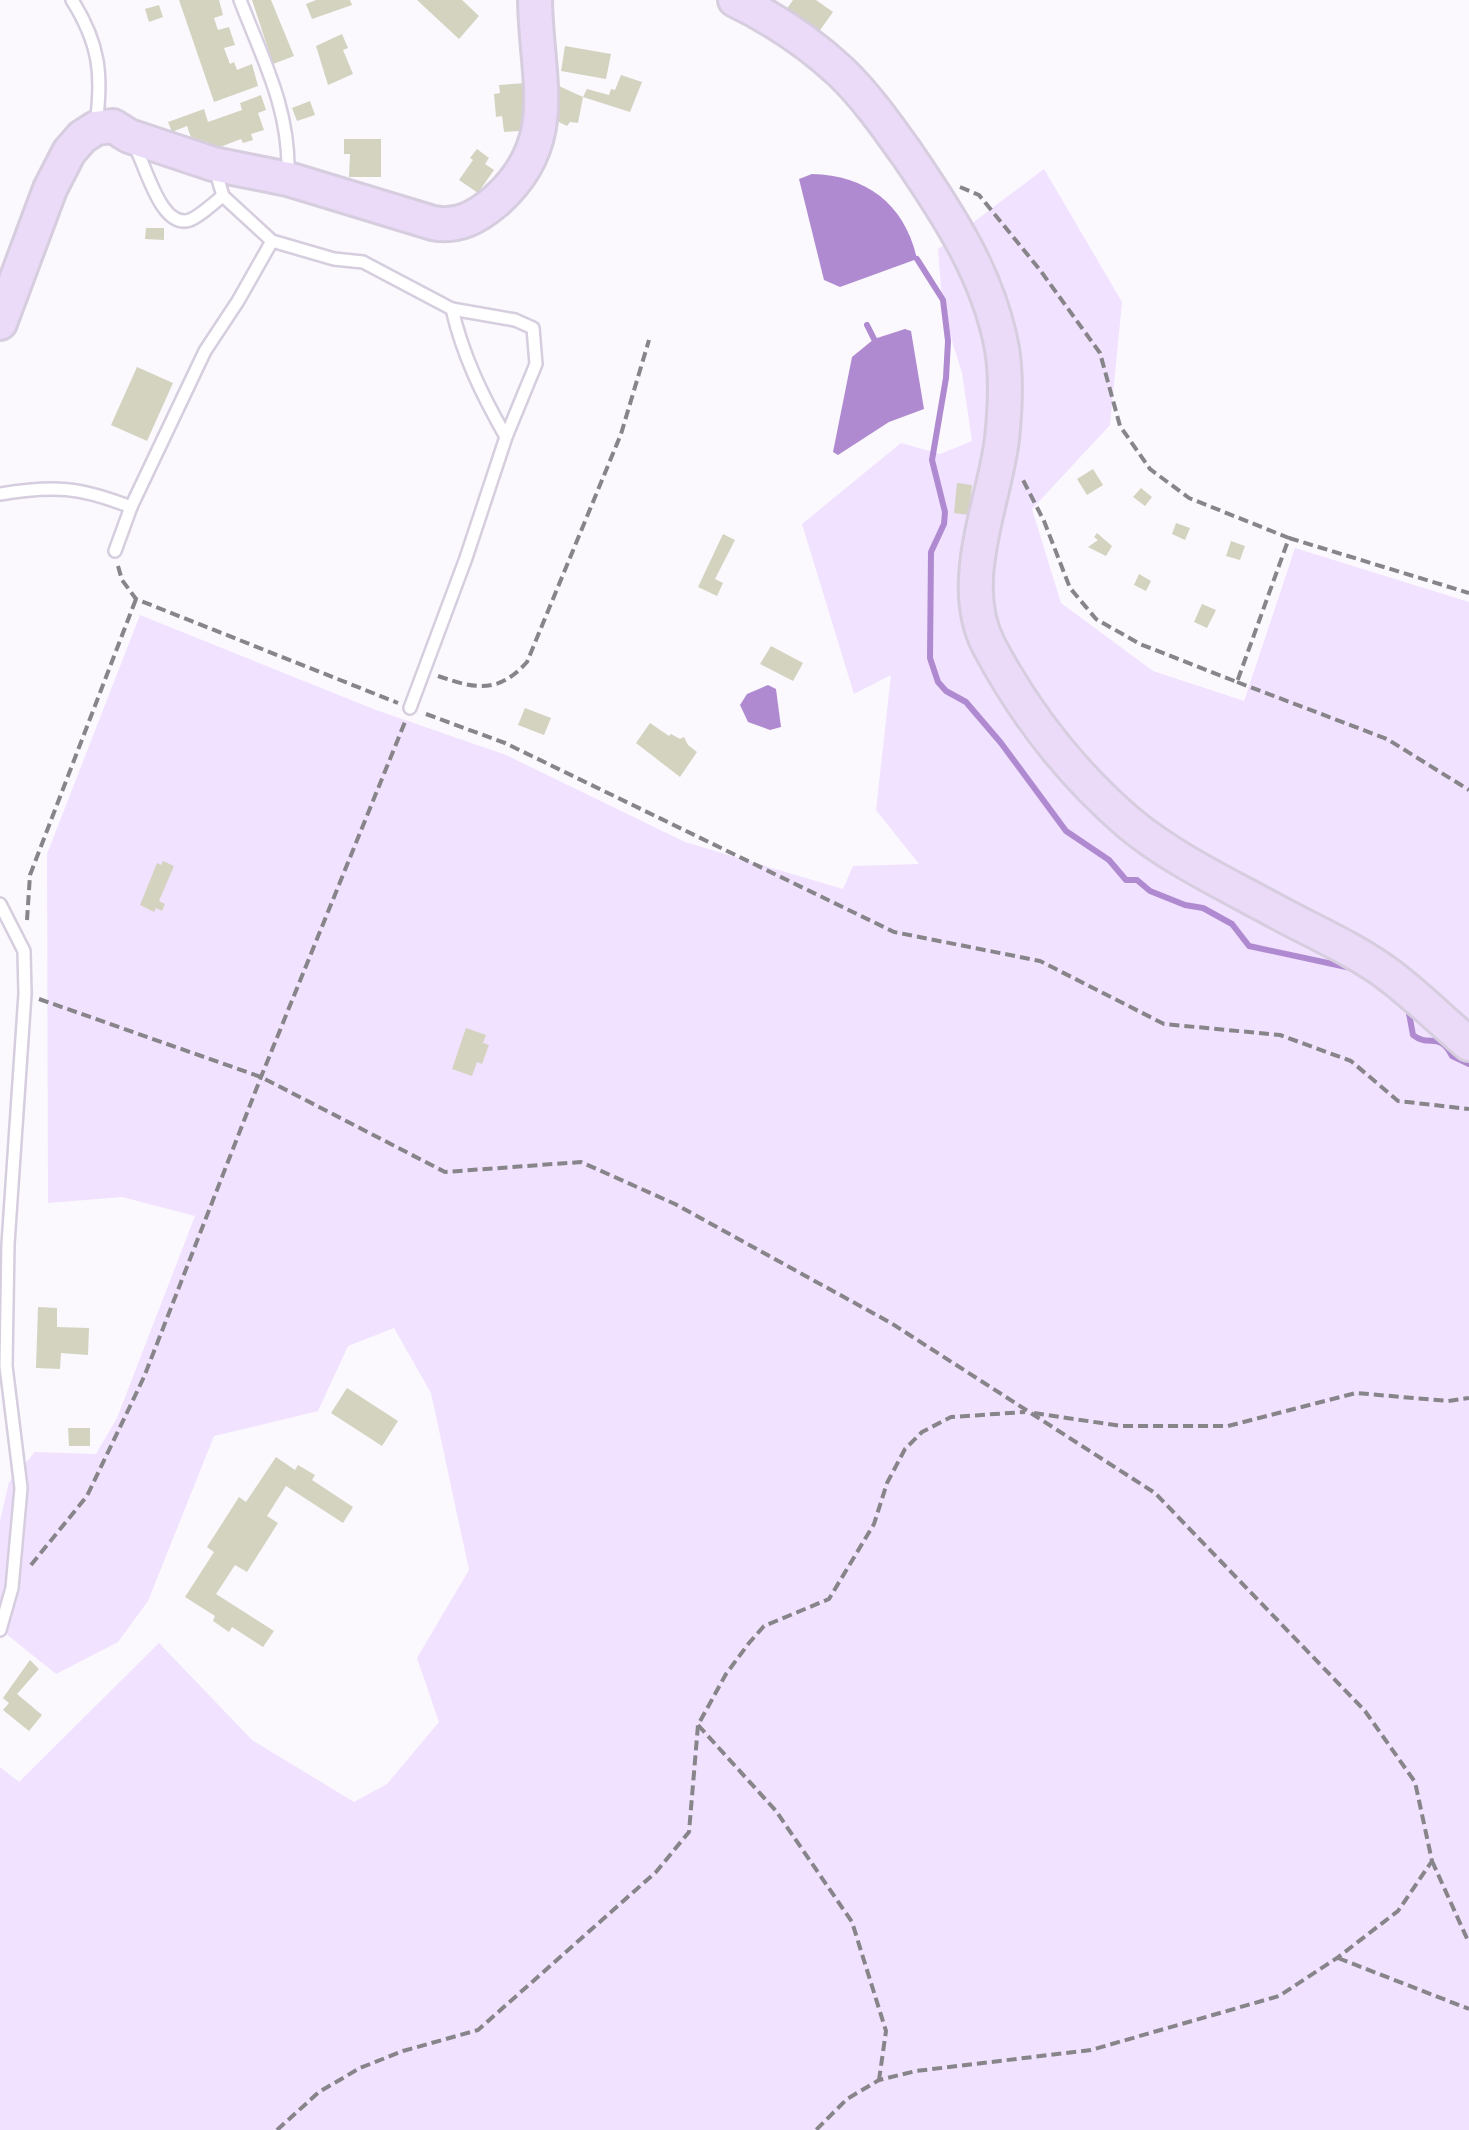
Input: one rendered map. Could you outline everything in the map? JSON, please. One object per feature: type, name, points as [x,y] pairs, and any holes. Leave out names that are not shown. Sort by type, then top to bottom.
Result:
[{"type":"street","points":[[0,323],[50,188],[69,152],[96,128],[113,126],[129,136],[213,164],[288,179],[446,226],[476,216],[511,186],[536,150],[540,84],[535,0]]},
{"type":"street","points":[[736,0],[771,18],[838,69],[887,126],[950,217],[986,291],[1002,350],[1005,396],[1002,441],[977,563],[977,596],[987,642],[1027,708],[1084,780],[1131,825],[1192,864],[1387,974],[1469,1044]]},
{"type":"lane","points":[[240,0],[284,114],[289,141],[288,179]]},
{"type":"lane","points":[[75,1],[92,36],[98,60],[102,85],[96,128]]},
{"type":"lane","points":[[129,136],[169,217],[183,222],[223,196]]},
{"type":"lane","points":[[213,164],[223,196],[272,241],[362,262],[452,308],[516,320],[533,328],[536,364],[410,708]]},
{"type":"lane","points":[[114,550],[205,351],[272,241]]},
{"type":"lane","points":[[452,308],[459,342],[478,388],[506,438]]},
{"type":"lane","points":[[0,494],[56,488],[89,490],[131,507]]},
{"type":"lane","points":[[0,904],[24,951],[25,994],[8,1244],[6,1366],[21,1488],[12,1588],[0,1630]]},
{"type":"path","points":[[914,166],[979,196],[1040,270],[1100,353],[1120,426],[1150,469],[1189,498],[1288,538],[1469,593]]},
{"type":"path","points":[[424,671],[469,686],[496,686],[514,677],[527,662],[621,434],[649,340]]},
{"type":"path","points":[[1002,441],[1044,521],[1070,588],[1096,619],[1140,644],[1388,739],[1469,790]]},
{"type":"path","points":[[1237,682],[1288,538]]},
{"type":"path","points":[[24,951],[30,875],[136,599],[122,580],[114,550]]},
{"type":"path","points":[[12,1588],[87,1496],[144,1378],[260,1077],[410,708]]},
{"type":"path","points":[[710,841],[894,932],[1040,962],[1164,1024],[1280,1035],[1351,1061],[1398,1102],[1469,1109]]},
{"type":"path","points":[[25,994],[260,1077],[445,1172],[581,1162],[674,1204],[874,1314],[1155,1492],[1364,1711],[1415,1782],[1432,1861],[1469,1943]]},
{"type":"path","points":[[277,2130],[320,2092],[360,2068],[402,2051],[478,2030],[656,1872],[689,1832],[698,1725],[726,1674],[764,1626],[829,1600],[874,1524],[887,1483],[905,1448],[922,1432],[950,1416],[1029,1412],[1121,1426],[1228,1426],[1356,1393],[1448,1401],[1469,1398]]},
{"type":"path","points":[[698,1725],[776,1811],[852,1922],[886,2031],[879,2080]]},
{"type":"path","points":[[816,2130],[847,2099],[879,2080],[916,2071],[1091,2050],[1279,1996],[1338,1958],[1398,1911],[1432,1861]]},
{"type":"path","points":[[1338,1958],[1469,2008]]},
{"type":"shaded area","points":[[1044,169],[1122,302],[1110,425],[1032,509],[1061,603],[1153,671],[1244,701],[1295,548],[1469,602],[1469,2130],[0,2130],[0,1767],[19,1782],[159,1643],[252,1740],[354,1802],[387,1784],[439,1722],[417,1658],[469,1570],[431,1393],[394,1328],[348,1346],[318,1411],[214,1436],[148,1601],[118,1642],[56,1674],[0,1629],[0,1521],[9,1482],[35,1452],[96,1454],[117,1418],[195,1216],[122,1197],[48,1203],[47,854],[140,615],[376,710],[506,755],[685,842],[843,889],[853,866],[919,864],[876,810],[891,675],[854,694],[802,524],[901,443],[940,454],[972,441],[962,373],[943,312],[938,249]]},
{"type":"shaded area","points":[[812,174],[850,180],[881,197],[903,223],[917,259],[840,287],[824,280],[799,179]]},
{"type":"shaded area","points":[[905,329],[911,331],[924,409],[889,422],[838,455],[833,452],[852,357],[874,339]]},
{"type":"shaded area","points":[[768,685],[776,689],[781,727],[770,730],[748,722],[740,705],[747,694]]},
{"type":"building","points":[[179,0],[219,0],[223,15],[214,18],[218,30],[229,27],[235,45],[224,48],[230,64],[234,62],[237,70],[252,64],[258,86],[214,102]]},
{"type":"building","points":[[252,0],[271,0],[294,56],[273,64]]},
{"type":"building","points":[[316,0],[350,0],[352,5],[312,19],[306,4]]},
{"type":"building","points":[[417,0],[462,0],[479,16],[459,39]]},
{"type":"building","points":[[793,0],[816,0],[833,12],[818,33],[784,13]]},
{"type":"building","points":[[159,5],[163,17],[149,22],[145,9]]},
{"type":"building","points":[[342,34],[348,48],[343,50],[353,74],[328,85],[316,46]]},
{"type":"building","points":[[565,46],[611,54],[606,79],[561,71]]},
{"type":"building","points":[[621,75],[642,82],[630,112],[583,97],[587,89],[609,95]]},
{"type":"building","points":[[527,83],[531,130],[504,132],[502,116],[496,117],[494,94],[500,93],[499,85]]},
{"type":"building","points":[[559,86],[583,97],[578,123],[570,122],[567,126],[553,119]]},
{"type":"building","points":[[261,95],[266,110],[258,113],[264,130],[251,134],[253,140],[243,143],[241,139],[215,149],[194,146],[187,126],[172,132],[168,122],[204,109],[208,122],[242,110],[240,103]]},
{"type":"building","points":[[310,101],[315,115],[297,121],[292,108]]},
{"type":"building","points":[[344,139],[381,139],[381,177],[349,177],[350,154],[344,154]]},
{"type":"building","points":[[477,149],[489,158],[485,164],[494,170],[478,193],[459,180]]},
{"type":"building","points":[[146,228],[164,228],[164,240],[145,239]]},
{"type":"building","points":[[137,367],[173,383],[147,441],[111,425]]},
{"type":"building","points":[[1093,469],[1103,485],[1087,495],[1077,479]]},
{"type":"building","points":[[957,483],[972,485],[969,515],[954,513]]},
{"type":"building","points":[[1141,488],[1152,497],[1145,506],[1133,497]]},
{"type":"building","points":[[1176,523],[1190,528],[1185,540],[1172,534]]},
{"type":"building","points":[[1097,533],[1112,546],[1106,556],[1088,547],[1098,540],[1094,537]]},
{"type":"building","points":[[723,534],[735,540],[715,579],[723,583],[717,596],[698,587]]},
{"type":"building","points":[[1231,541],[1245,546],[1240,560],[1226,556]]},
{"type":"building","points":[[1139,574],[1151,581],[1146,591],[1134,585]]},
{"type":"building","points":[[1202,604],[1216,610],[1207,628],[1194,622]]},
{"type":"building","points":[[771,646],[803,663],[793,681],[760,664]]},
{"type":"building","points":[[525,708],[551,718],[544,735],[518,725]]},
{"type":"building","points":[[650,723],[669,736],[684,737],[697,752],[680,777],[636,743]]},
{"type":"building","points":[[163,861],[174,866],[159,901],[165,904],[162,911],[156,908],[154,912],[140,905],[157,863],[161,865]]},
{"type":"building","points":[[466,1028],[486,1035],[483,1043],[489,1045],[472,1076],[452,1069]]},
{"type":"building","points":[[38,1307],[57,1308],[57,1327],[89,1328],[88,1355],[61,1353],[60,1369],[36,1368]]},
{"type":"building","points":[[347,1388],[398,1421],[382,1446],[331,1413]]},
{"type":"building","points":[[68,1428],[90,1428],[90,1446],[69,1446]]},
{"type":"building","points":[[276,1457],[295,1470],[298,1465],[315,1475],[312,1480],[353,1507],[343,1523],[286,1486],[267,1516],[278,1523],[247,1572],[235,1565],[216,1594],[274,1631],[263,1647],[232,1627],[229,1632],[213,1621],[215,1616],[185,1597],[214,1552],[207,1547],[239,1497],[246,1502]]},
{"type":"building","points":[[30,1660],[39,1669],[17,1694],[42,1715],[29,1731],[3,1710],[9,1703],[3,1698]]},
{"type":"waterway","points":[[917,259],[943,300],[948,341],[932,460],[945,512],[944,524],[931,552],[930,658],[938,682],[966,702],[1066,831],[1109,860],[1126,880],[1137,880],[1150,891],[1203,908],[1232,924],[1249,946],[1351,968]]},
{"type":"waterway","points":[[867,325],[874,339]]},
{"type":"waterway","points":[[1408,1008],[1413,1035],[1443,1044],[1452,1056],[1469,1064]]}]
